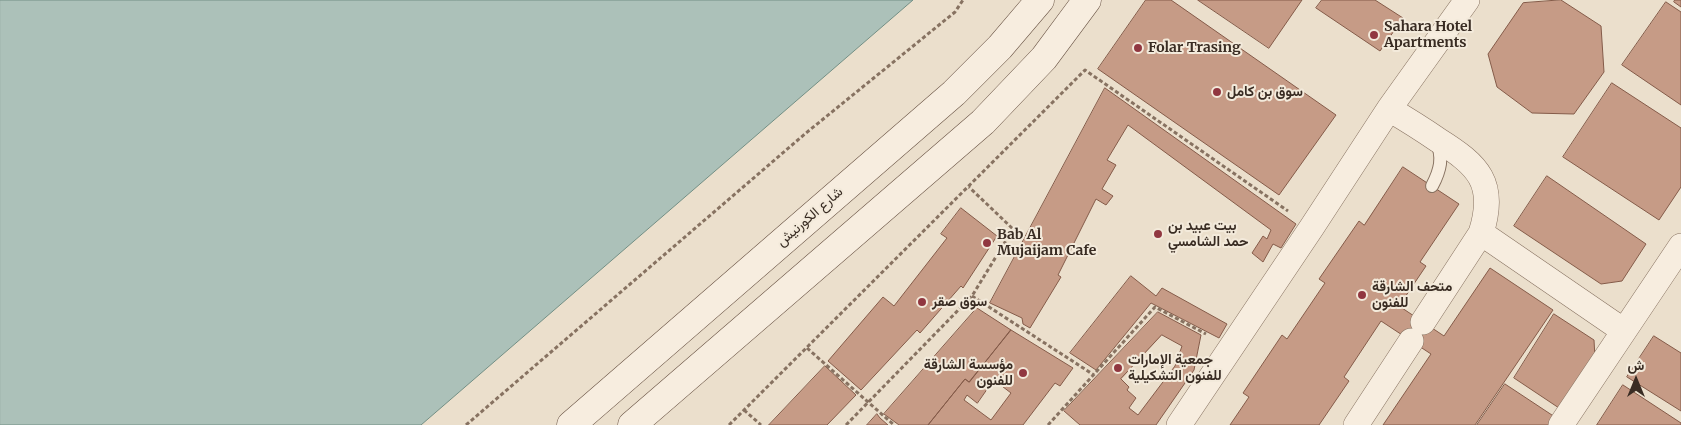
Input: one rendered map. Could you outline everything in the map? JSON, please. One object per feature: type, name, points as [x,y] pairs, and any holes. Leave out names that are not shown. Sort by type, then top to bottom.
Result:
[{"type":"main road","name":"شارع الكورنيش","points":[[571,425],[954,93],[1000,47],[1040,0]]},
{"type":"main road","points":[[632,425],[983,122],[1044,58],[1088,0]]},
{"type":"street","points":[[1179,425],[1389,109],[1467,0]]},
{"type":"street","points":[[1356,425],[1481,233],[1486,218],[1486,190],[1479,173],[1467,160],[1389,109]]},
{"type":"street","points":[[1481,233],[1624,331]]},
{"type":"street","points":[[1561,425],[1681,246]]},
{"type":"lane","points":[[1432,186],[1440,167],[1441,157],[1434,137]]},
{"type":"path","points":[[466,425],[806,133],[955,12],[964,0]]},
{"type":"path","points":[[729,425],[1085,70],[1312,227]]},
{"type":"path","points":[[846,425],[972,296],[1013,229],[969,187]]},
{"type":"path","points":[[972,296],[1094,375]]},
{"type":"path","points":[[1048,425],[1155,307],[1231,347]]},
{"type":"path","points":[[807,348],[894,425]]},
{"type":"path","points":[[744,410],[761,425]]},
{"type":"shaded area","points":[[0,0],[913,0],[421,425],[0,425]]},
{"type":"building","name":"سوق بن كامل","points":[[1146,0],[1171,0],[1336,115],[1279,195],[1098,69]]},
{"type":"building","points":[[1198,0],[1302,0],[1269,48]]},
{"type":"building","name":"Sahara Hotel Apartments","points":[[1322,0],[1375,0],[1403,18],[1380,51],[1316,8]]},
{"type":"building","points":[[1561,0],[1601,26],[1604,72],[1574,114],[1532,113],[1497,87],[1488,54],[1523,3]]},
{"type":"building","points":[[1675,0],[1681,0],[1681,7],[1674,2]]},
{"type":"building","points":[[1666,2],[1681,12],[1681,105],[1622,65]]},
{"type":"building","points":[[1612,83],[1681,128],[1681,187],[1659,220],[1563,157]]},
{"type":"building","points":[[1105,88],[1296,224],[1281,248],[1273,244],[1263,262],[1252,253],[1263,236],[1267,239],[1271,230],[1128,125],[1107,160],[1116,165],[1102,189],[1113,196],[1106,205],[1096,199],[1058,275],[1061,277],[1030,328],[1023,324],[1022,318],[990,303]]},
{"type":"building","name":"متحف الشارقة للفنون","points":[[1403,167],[1459,204],[1420,262],[1426,266],[1399,306],[1444,336],[1490,268],[1553,310],[1475,425],[1383,425],[1431,354],[1381,321],[1344,377],[1349,381],[1319,425],[1230,425],[1249,397],[1243,393],[1282,335],[1287,339],[1325,283],[1319,279],[1359,221],[1364,225]]},
{"type":"building","points":[[1547,176],[1646,244],[1622,281],[1601,284],[1514,226]]},
{"type":"building","name":"سوق صقر","points":[[961,208],[997,236],[963,288],[961,286],[920,333],[917,330],[861,390],[828,361],[883,297],[894,306],[947,238],[941,234]]},
{"type":"building","points":[[1131,276],[1156,296],[1162,288],[1227,324],[1219,338],[1151,303],[1096,370],[1070,353]]},
{"type":"building","name":"سوق صقر","points":[[977,308],[1011,330],[969,382],[965,379],[928,425],[899,425],[884,414]]},
{"type":"building","name":"جمعية الإمارات للفنون التشكيلية","points":[[1158,312],[1201,335],[1194,370],[1156,425],[1080,425],[1064,411]],"holes":[[[1162,335],[1182,346],[1175,366],[1138,415],[1129,408],[1136,398],[1127,390],[1129,387],[1121,379]]]},
{"type":"building","points":[[1554,314],[1594,340],[1595,358],[1562,410],[1514,378]]},
{"type":"building","name":"مؤسسة الشارقة للفنون","points":[[1011,330],[1073,368],[1060,386],[1055,383],[1023,425],[928,425],[965,379],[969,382]],"holes":[[[994,380],[1011,393],[991,420],[964,400],[967,395],[977,403]]]},
{"type":"building","points":[[1654,336],[1681,353],[1681,411],[1627,377]]},
{"type":"building","points":[[825,366],[856,395],[827,425],[769,425]]},
{"type":"building","points":[[1505,384],[1561,421],[1558,425],[1477,425]]},
{"type":"building","points":[[1623,385],[1681,423],[1681,425],[1597,425]]},
{"type":"building","points":[[877,414],[880,418],[888,425],[867,425]]},
{"type":"place","name":"Sahara Hotel Apartments","points":[[1374,35]]},
{"type":"place","name":"Folar Trasing","points":[[1138,48]]},
{"type":"place","name":"سوق بن كامل","points":[[1217,92]]},
{"type":"place","name":"بيت عبيد بن حمد الشامسي","points":[[1158,234]]},
{"type":"place","name":"Bab Al Mujaijam Cafe","points":[[987,243]]},
{"type":"place","name":"متحف الشارقة للفنون","points":[[1362,295]]},
{"type":"place","name":"سوق صقر","points":[[922,302]]},
{"type":"place","name":"جمعية الإمارات للفنون التشكيلية","points":[[1118,368]]},
{"type":"place","name":"مؤسسة الشارقة للفنون","points":[[1023,373]]}]
